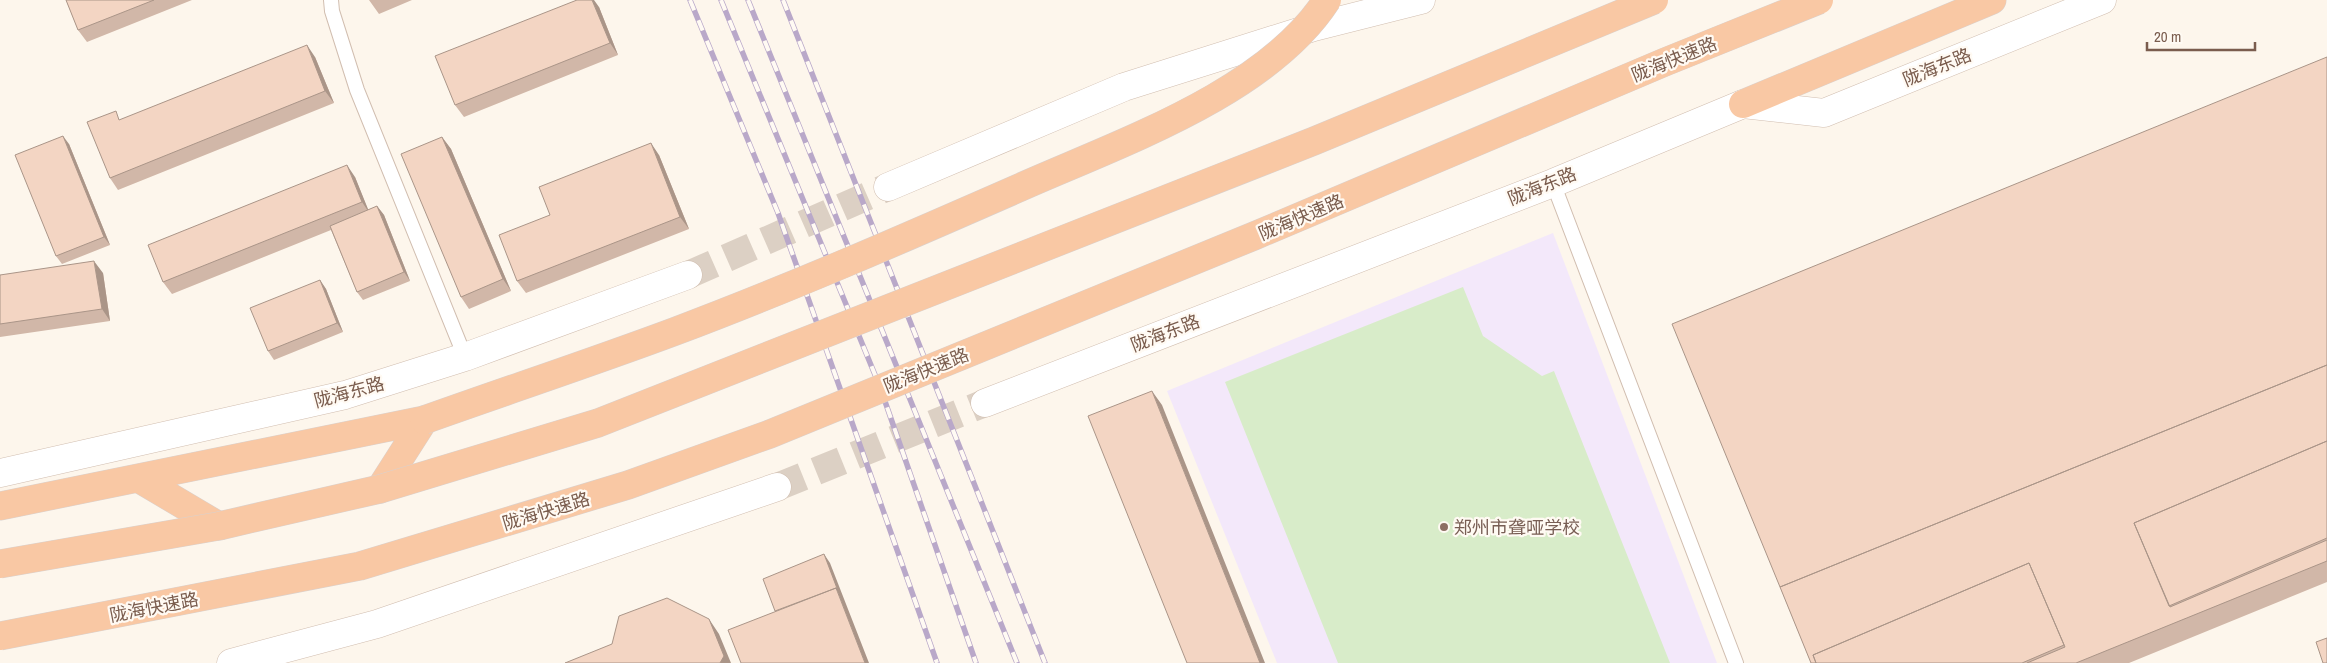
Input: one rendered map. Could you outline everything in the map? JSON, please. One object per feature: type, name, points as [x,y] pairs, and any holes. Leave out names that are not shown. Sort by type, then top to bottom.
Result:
[{"type":"highway","points":[[0,506],[424,420],[677,331],[924,230],[1139,135],[1219,97],[1286,47],[1316,18],[1327,0]]},
{"type":"highway","points":[[0,564],[220,526],[380,489],[598,423],[1314,142],[1654,0]]},
{"type":"highway","name":"陇海快速路","points":[[0,636],[360,566],[628,486],[770,434],[1226,248],[1666,62],[1818,0]]},
{"type":"highway","points":[[1743,104],[1992,0]]},
{"type":"highway","points":[[380,489],[424,420]]},
{"type":"highway","points":[[138,478],[220,526]]},
{"type":"street","points":[[888,187],[1124,87],[1314,27],[1421,0]]},
{"type":"street","name":"陇海东路","points":[[985,403],[1553,183],[1743,104],[1824,113],[2102,0]]},
{"type":"street","name":"陇海东路","points":[[0,473],[345,395],[465,357],[688,275]]},
{"type":"street","points":[[247,662],[377,624],[777,487]]},
{"type":"lane","points":[[331,0],[332,11],[357,90],[465,357]]},
{"type":"lane","points":[[1553,183],[1736,663]]},
{"type":"shaded area","name":"郑州市聋哑学校","points":[[1553,233],[1717,663],[1277,663],[1167,391]]},
{"type":"green space","name":"郑州市聋哑学校","points":[[1463,287],[1483,336],[1542,376],[1554,371],[1670,663],[1338,663],[1225,382]]},
{"type":"building","points":[[66,0],[154,0],[78,30]]},
{"type":"building","points":[[577,0],[592,0],[610,43],[455,105],[435,56]]},
{"type":"building","points":[[307,45],[325,91],[110,178],[87,122],[116,111],[119,120]]},
{"type":"building","points":[[2327,57],[2327,365],[1780,587],[1672,324]]},
{"type":"building","points":[[63,136],[104,237],[56,256],[15,155]]},
{"type":"building","points":[[442,137],[503,279],[461,297],[401,154]]},
{"type":"building","points":[[651,143],[680,217],[517,281],[499,235],[550,215],[539,187]]},
{"type":"building","points":[[347,165],[362,202],[163,282],[148,245]]},
{"type":"building","points":[[377,206],[404,272],[357,292],[330,226]]},
{"type":"building","points":[[94,261],[102,309],[0,324],[0,275]]},
{"type":"building","points":[[320,280],[337,323],[268,351],[250,308]]},
{"type":"building","points":[[2327,365],[2327,441],[2134,523],[2170,607],[2327,540],[2327,561],[2076,663],[2027,663],[2065,647],[2029,563],[1813,655],[1816,663],[1811,663],[1780,587]]},
{"type":"building","points":[[1152,391],[1260,663],[1187,663],[1088,416]]},
{"type":"building","points":[[2327,441],[2327,538],[2169,606],[2134,523]]},
{"type":"building","points":[[824,554],[838,591],[836,588],[775,611],[763,579]]},
{"type":"building","points":[[2029,563],[2064,645],[2022,663],[1816,663],[1813,655]]},
{"type":"building","points":[[836,588],[865,663],[741,663],[728,630]]},
{"type":"building","points":[[667,598],[709,619],[724,656],[720,663],[565,663],[612,644],[619,616]]},
{"type":"building","points":[[2327,638],[2327,663],[2323,663],[2316,642]]},
{"type":"tunnel","points":[[688,275],[888,187]]},
{"type":"tunnel","points":[[777,487],[985,403]]},
{"type":"railway","points":[[690,0],[778,213],[937,663]]},
{"type":"railway","points":[[721,0],[880,387],[976,663]]},
{"type":"railway","points":[[748,0],[1017,663]]},
{"type":"railway","points":[[783,0],[1045,663]]},
{"type":"place","name":"郑州市聋哑学校","points":[[1444,527]]}]
